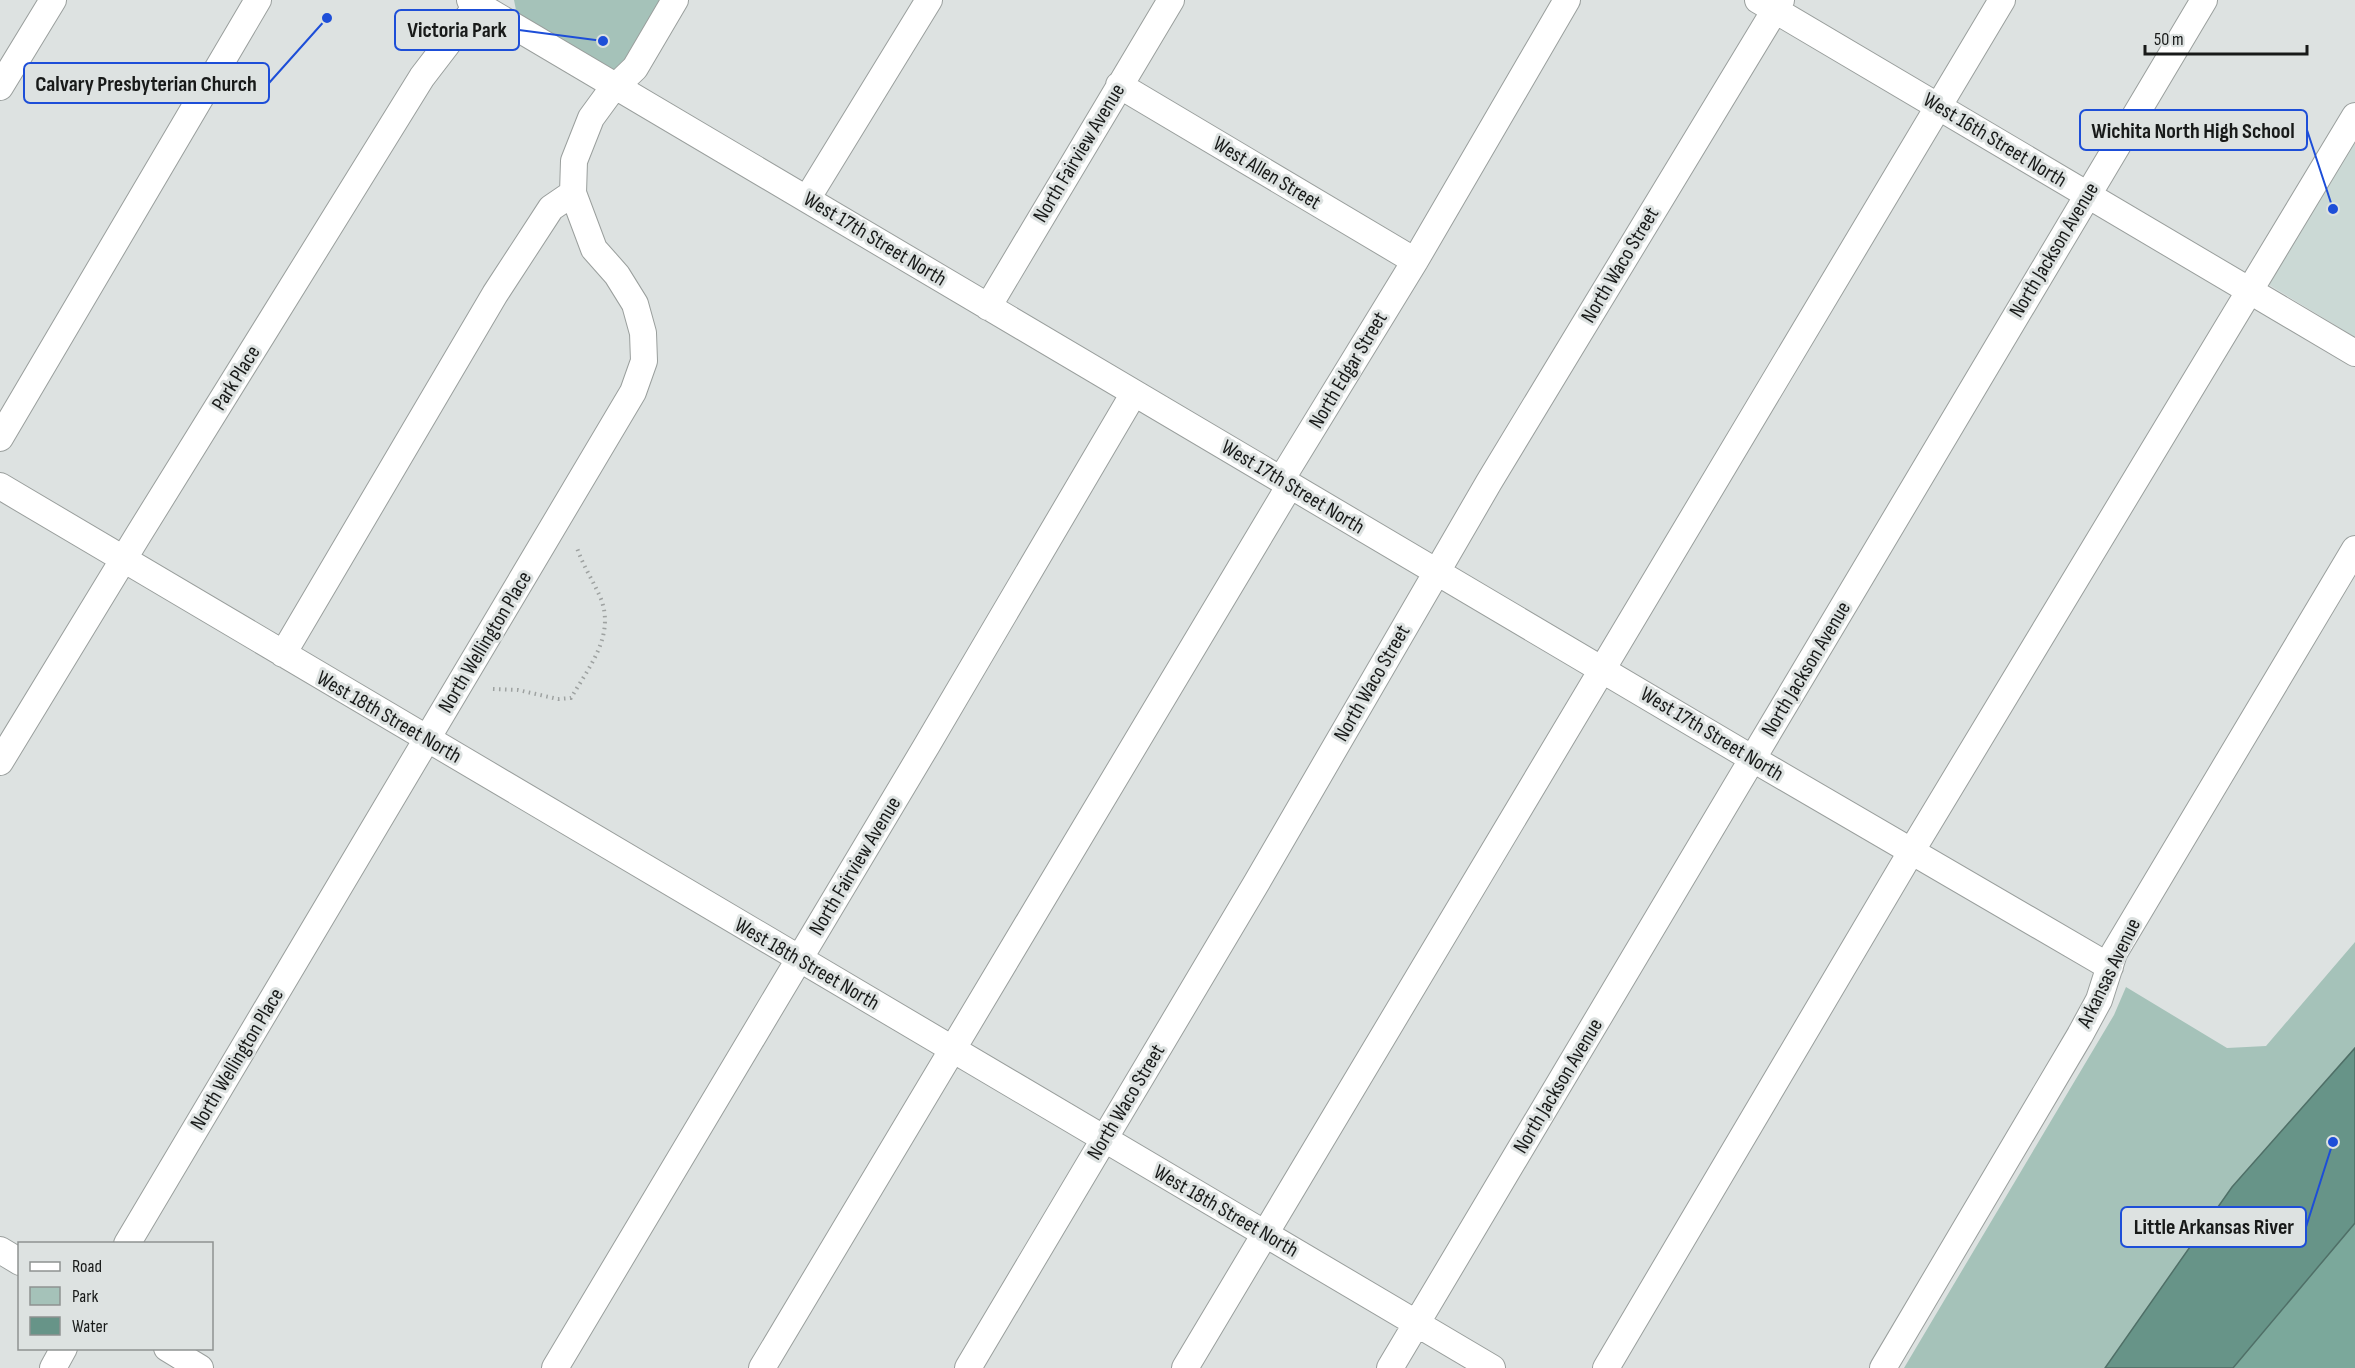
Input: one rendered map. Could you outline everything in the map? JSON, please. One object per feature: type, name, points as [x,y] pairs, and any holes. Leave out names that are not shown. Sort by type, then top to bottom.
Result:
[{"type":"street","points":[[0,87],[53,0]]},
{"type":"street","points":[[0,438],[258,0]]},
{"type":"street","points":[[616,86],[635,68],[675,0]]},
{"type":"street","points":[[807,199],[929,0]]},
{"type":"street","name":"North Fairview Avenue","points":[[988,307],[1170,0]]},
{"type":"street","name":"North Edgar Street","points":[[762,1368],[952,1050],[1566,0]]},
{"type":"street","points":[[1185,1368],[2002,0]]},
{"type":"street","name":"North Jackson Avenue","points":[[1390,1368],[2204,0]]},
{"type":"street","name":"West 17th Street North","points":[[476,2],[1753,759],[2110,967]]},
{"type":"street","name":"Park Place","points":[[0,762],[122,560],[423,77],[476,2]]},
{"type":"street","name":"West 16th Street North","points":[[1771,3],[1938,106],[2355,353]]},
{"type":"street","name":"North Waco Street","points":[[968,1368],[1257,882],[1771,3]]},
{"type":"street","name":"West Allen Street","points":[[1119,85],[1415,261]]},
{"type":"street","name":"North Wellington Place","points":[[128,1242],[633,392],[644,361],[643,333],[635,304],[617,275],[594,249],[573,193],[574,161],[591,118],[616,86]]},
{"type":"street","points":[[1606,1368],[1911,852],[2355,116]]},
{"type":"street","points":[[283,654],[495,294],[551,208],[573,193]]},
{"type":"street","name":"North Fairview Avenue","points":[[555,1368],[1134,393]]},
{"type":"street","name":"West 18th Street North","points":[[0,486],[1492,1368]]},
{"type":"street","name":"Arkansas Avenue","points":[[1883,1368],[2080,1035],[2099,1000],[2114,953],[2355,549]]},
{"type":"street","points":[[0,1250],[18,1261]]},
{"type":"street","points":[[53,1368],[63,1350]]},
{"type":"street","points":[[170,1350],[200,1368]]},
{"type":"path","points":[[493,689],[518,690],[558,699],[571,698],[603,643],[606,623],[601,600],[585,570],[577,548]]},
{"type":"shaded area","points":[[2355,135],[2355,337],[2266,283]]},
{"type":"shaded area","points":[[2355,1223],[2355,1368],[2233,1368]]},
{"type":"green space","points":[[514,0],[668,0],[624,70],[613,71],[522,16],[516,10]]},
{"type":"green space","points":[[2355,942],[2355,1048],[2232,1187],[2105,1368],[1904,1368],[2114,1015],[2126,987],[2227,1048],[2266,1046]]},
{"type":"water","points":[[2355,1048],[2355,1223],[2233,1368],[2105,1368],[2232,1187]]},
{"type":"place","name":"Calvary Presbyterian Church","points":[[327,18]]},
{"type":"place","name":"Victoria Park","points":[[603,41]]},
{"type":"place","name":"Wichita North High School","points":[[2333,209]]},
{"type":"place","name":"Little Arkansas River","points":[[2333,1142]]}]
